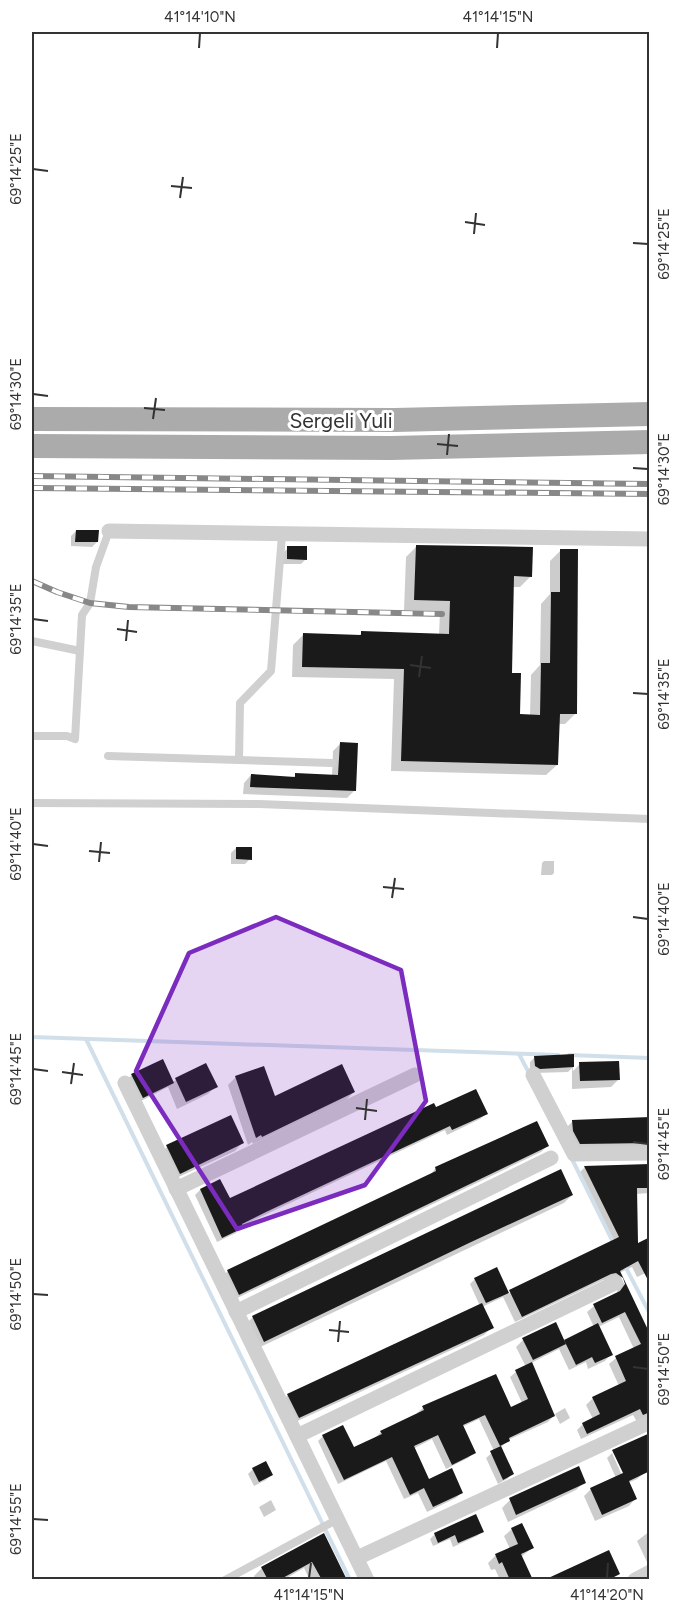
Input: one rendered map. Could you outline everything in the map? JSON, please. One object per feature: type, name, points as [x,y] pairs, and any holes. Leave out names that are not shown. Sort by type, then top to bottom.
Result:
[{"type":"main road","name":"Sergeli Yuli","points":[[32,419],[395,420],[650,414]]},
{"type":"main road","name":"Sergeli Yuli","points":[[32,446],[392,448],[650,442]]},
{"type":"street","points":[[109,531],[650,539]]},
{"type":"street","points":[[176,1189],[415,1075]]},
{"type":"street","points":[[533,1075],[574,1154],[650,1153]]},
{"type":"street","points":[[125,1083],[297,1436],[333,1522],[357,1558],[367,1580]]},
{"type":"street","points":[[236,1312],[551,1158]]},
{"type":"street","points":[[297,1436],[615,1283]]},
{"type":"street","points":[[357,1558],[650,1422]]},
{"type":"street","points":[[635,1580],[650,1572]]},
{"type":"lane","points":[[32,736],[67,736],[75,739],[82,615],[90,603],[96,567],[109,531]]},
{"type":"lane","points":[[239,759],[240,703],[271,671],[282,535]]},
{"type":"lane","points":[[32,641],[80,651]]},
{"type":"lane","points":[[108,756],[332,763]]},
{"type":"lane","points":[[32,802],[259,804],[650,819]]},
{"type":"lane","points":[[225,1580],[333,1522]]},
{"type":"highlighted area","points":[[276,917],[401,970],[426,1101],[365,1185],[237,1229],[136,1071],[189,953]]},
{"type":"building","points":[[76,530],[99,530],[98,542],[75,542]]},
{"type":"building","points":[[416,545],[533,547],[532,577],[514,576],[512,673],[521,673],[520,714],[540,715],[541,663],[550,663],[551,592],[560,592],[560,549],[578,549],[577,714],[560,714],[558,765],[401,761],[404,669],[302,667],[303,633],[361,635],[361,631],[449,634],[450,601],[414,600]]},
{"type":"building","points":[[287,546],[307,546],[307,560],[287,559]]},
{"type":"building","points":[[340,742],[358,743],[356,791],[250,787],[251,774],[295,777],[295,773],[338,775]]},
{"type":"building","points":[[236,847],[252,847],[252,860],[236,859]]},
{"type":"building","points":[[574,1054],[574,1067],[540,1069],[535,1066],[534,1056]]},
{"type":"building","points":[[163,1059],[174,1083],[143,1098],[131,1074]]},
{"type":"building","points":[[619,1061],[620,1080],[580,1081],[579,1062]]},
{"type":"building","points":[[206,1063],[218,1087],[186,1102],[175,1078]]},
{"type":"building","points":[[342,1064],[355,1092],[256,1138],[235,1076],[264,1066],[275,1096]]},
{"type":"building","points":[[476,1089],[488,1114],[452,1130],[450,1126],[424,1138],[266,1212],[242,1224],[243,1228],[222,1238],[200,1189],[220,1179],[230,1198],[434,1103],[436,1107]]},
{"type":"building","points":[[231,1115],[244,1143],[180,1174],[166,1145]]},
{"type":"building","points":[[650,1117],[650,1143],[580,1144],[573,1131],[572,1120]]},
{"type":"building","points":[[537,1121],[549,1146],[239,1295],[227,1270],[436,1171],[435,1167]]},
{"type":"building","points":[[650,1164],[650,1188],[637,1188],[638,1243],[650,1237],[650,1284],[638,1261],[620,1271],[650,1334],[650,1412],[643,1415],[640,1409],[587,1434],[582,1423],[600,1414],[592,1397],[626,1381],[615,1356],[641,1344],[625,1312],[602,1323],[593,1304],[620,1291],[625,1284],[623,1278],[616,1273],[611,1274],[522,1317],[509,1290],[619,1237],[584,1166]]},
{"type":"building","points":[[561,1169],[573,1195],[264,1342],[252,1316]]},
{"type":"building","points":[[497,1267],[509,1293],[486,1303],[474,1278]]},
{"type":"building","points":[[482,1303],[494,1328],[299,1418],[287,1394]]},
{"type":"building","points":[[556,1322],[566,1344],[533,1360],[522,1338]]},
{"type":"building","points":[[598,1323],[613,1355],[595,1363],[592,1357],[576,1365],[564,1340]]},
{"type":"building","points":[[532,1362],[555,1416],[509,1438],[510,1441],[500,1446],[485,1415],[463,1425],[476,1453],[452,1465],[438,1435],[414,1446],[429,1479],[452,1468],[463,1493],[433,1507],[424,1488],[410,1495],[392,1457],[344,1480],[322,1435],[343,1425],[354,1447],[382,1434],[380,1431],[424,1410],[422,1406],[496,1374],[511,1407],[528,1399],[515,1370]]},
{"type":"building","points":[[650,1433],[650,1471],[629,1481],[637,1499],[602,1515],[590,1488],[623,1473],[612,1450]]},
{"type":"building","points":[[501,1446],[514,1474],[503,1480],[490,1451]]},
{"type":"building","points":[[266,1461],[273,1475],[259,1482],[252,1468]]},
{"type":"building","points":[[579,1466],[586,1483],[516,1515],[509,1498]]},
{"type":"building","points":[[476,1514],[484,1532],[458,1543],[455,1535],[438,1543],[434,1533]]},
{"type":"building","points":[[522,1523],[534,1548],[521,1554],[533,1580],[510,1580],[502,1562],[499,1564],[495,1554],[518,1544],[511,1528]]},
{"type":"building","points":[[324,1533],[347,1580],[322,1580],[312,1562],[279,1580],[268,1580],[261,1567]]},
{"type":"building","points":[[609,1550],[620,1574],[608,1580],[544,1580]]},
{"type":"waterway","points":[[32,1037],[558,1055]]},
{"type":"waterway","points":[[86,1039],[350,1580]]},
{"type":"waterway","points":[[519,1054],[530,1075]]},
{"type":"waterway","points":[[569,1055],[650,1058]]},
{"type":"waterway","points":[[572,1159],[614,1244]]},
{"type":"waterway","points":[[624,1264],[650,1314]]},
{"type":"railway","points":[[32,476],[650,484]]},
{"type":"railway","points":[[32,488],[650,494]]},
{"type":"railway","points":[[32,581],[90,603],[129,607],[442,614]]}]
